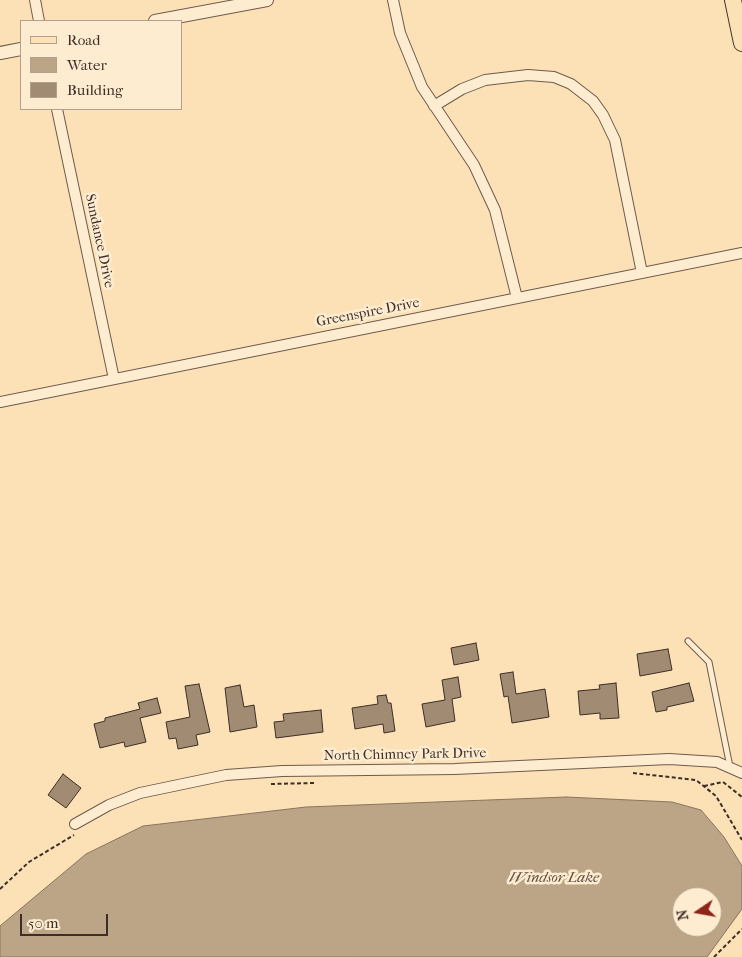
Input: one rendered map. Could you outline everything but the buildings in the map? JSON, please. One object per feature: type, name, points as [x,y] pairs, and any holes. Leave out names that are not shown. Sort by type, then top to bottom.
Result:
[{"type":"main road","points":[[733,0],[742,43]]},
{"type":"street","points":[[34,0],[39,20]]},
{"type":"street","points":[[160,20],[267,0]]},
{"type":"street","points":[[393,0],[400,33],[410,62],[422,87],[474,165],[495,210],[516,298]]},
{"type":"street","points":[[0,53],[20,49]]},
{"type":"street","points":[[434,106],[462,89],[485,80],[528,75],[554,77],[571,84],[593,100],[604,115],[615,140],[642,273]]},
{"type":"street","name":"Sundance Drive","points":[[57,110],[114,379]]},
{"type":"street","name":"Greenspire Drive","points":[[0,402],[742,253]]},
{"type":"street","name":"North Chimney Park Drive","points":[[75,829],[109,805],[140,793],[226,775],[282,771],[455,768],[654,759],[717,762],[742,772]]},
{"type":"lane","points":[[688,641],[709,662],[730,767]]},
{"type":"path","points":[[629,772],[696,780],[716,796],[742,840]]},
{"type":"path","points":[[264,784],[322,782]]},
{"type":"path","points":[[704,786],[723,782],[742,797]]},
{"type":"path","points":[[0,889],[29,862],[75,829]]},
{"type":"path","points":[[714,957],[742,929]]},
{"type":"water","name":"Windsor Lake","points":[[566,797],[672,802],[701,810],[724,837],[742,866],[742,909],[722,936],[722,887],[672,887],[672,937],[722,937],[707,957],[0,957],[0,926],[86,854],[143,826],[306,807]]}]
